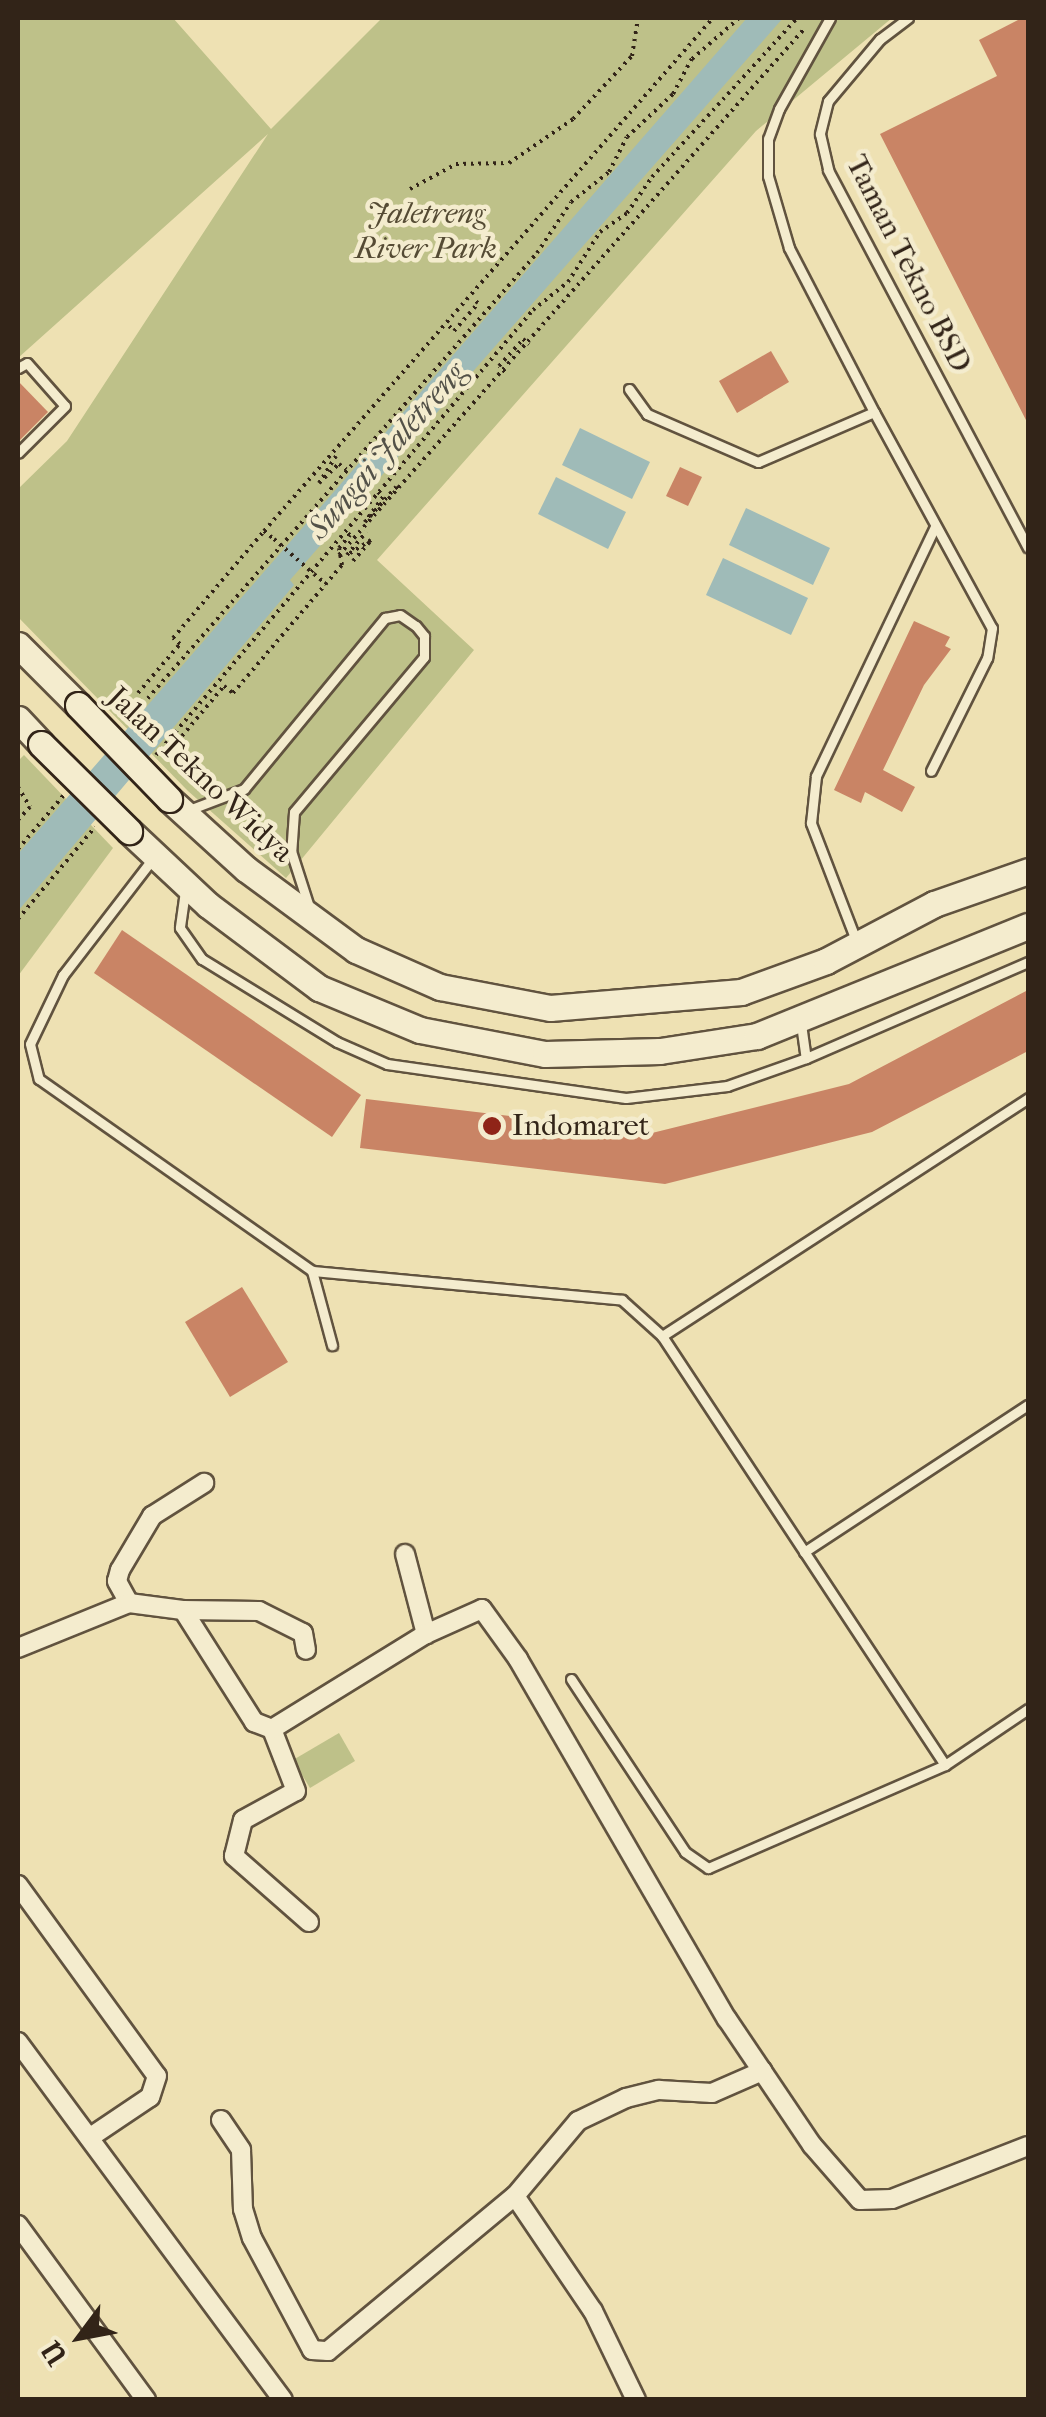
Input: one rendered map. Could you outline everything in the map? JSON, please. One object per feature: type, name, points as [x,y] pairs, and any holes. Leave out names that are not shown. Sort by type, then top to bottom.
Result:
[{"type":"main road","name":"Jalan Tekno Widya","points":[[18,645],[176,806],[313,919],[356,950],[440,986],[550,1008],[650,1005],[741,992],[858,945],[934,904],[1028,872]]},
{"type":"main road","points":[[18,718],[186,886],[319,988],[420,1030],[545,1054],[660,1051],[757,1036],[1028,926]]},
{"type":"street","points":[[128,1603],[120,1570],[152,1516],[204,1483]]},
{"type":"street","points":[[405,1554],[426,1634]]},
{"type":"street","points":[[18,1648],[128,1603],[183,1610],[259,1612],[303,1633],[306,1650]]},
{"type":"street","points":[[183,1610],[254,1722],[272,1729],[296,1790],[243,1820],[234,1856],[309,1922]]},
{"type":"street","points":[[272,1729],[426,1634],[474,1612],[490,1612],[762,2071],[812,2145],[860,2200],[892,2199],[1028,2146]]},
{"type":"street","points":[[18,1884],[157,2076],[150,2097],[89,2138]]},
{"type":"street","points":[[18,2042],[280,2398]]},
{"type":"street","points":[[221,2120],[241,2150],[252,2238],[304,2341],[320,2353],[515,2196],[578,2121],[626,2098],[658,2090],[712,2093],[762,2071]]},
{"type":"street","points":[[515,2196],[593,2311],[636,2400]]},
{"type":"street","points":[[18,2225],[146,2400]]},
{"type":"lane","points":[[830,18],[779,109],[768,139],[768,176],[789,248],[992,628],[987,658],[932,771]]},
{"type":"lane","name":"Taman Tekno BSD","points":[[908,18],[880,39],[828,101],[820,134],[828,170],[1028,547]]},
{"type":"lane","points":[[18,368],[27,363],[66,406],[18,453]]},
{"type":"lane","points":[[628,388],[647,414],[758,462],[874,412]]},
{"type":"lane","points":[[858,945],[811,823],[816,776],[935,527]]},
{"type":"lane","points":[[176,806],[244,788],[385,618],[400,615],[416,626],[424,636],[424,657],[294,812],[292,851],[313,919]]},
{"type":"lane","points":[[154,857],[62,974],[30,1044],[30,1062],[39,1080],[312,1271],[597,1293],[622,1300],[662,1336],[945,1765]]},
{"type":"lane","points":[[186,886],[180,928],[202,959],[337,1042],[387,1064],[626,1098],[727,1086],[806,1058],[1028,962]]},
{"type":"lane","points":[[800,1020],[806,1058]]},
{"type":"lane","points":[[662,1336],[1028,1098]]},
{"type":"lane","points":[[312,1271],[332,1346]]},
{"type":"lane","points":[[804,1552],[1028,1405]]},
{"type":"lane","points":[[571,1679],[685,1852],[708,1868],[945,1765],[1028,1709]]},
{"type":"path","points":[[410,189],[456,164],[508,163],[573,119],[632,56],[638,18]]},
{"type":"path","points":[[138,693],[180,644],[173,638],[264,531],[449,326],[713,18]]},
{"type":"path","points":[[126,723],[537,252],[572,202],[609,172],[627,137],[673,94],[692,59],[739,18]]},
{"type":"path","points":[[144,770],[505,348],[544,297],[568,282],[600,232],[627,213],[652,177],[797,18]]},
{"type":"path","points":[[353,561],[371,540],[347,555],[366,532],[814,18]]},
{"type":"path","points":[[618,128],[627,137]]},
{"type":"path","points":[[449,326],[454,331],[478,303],[472,298]]},
{"type":"path","points":[[466,317],[472,322]]},
{"type":"path","points":[[505,372],[499,366],[510,353],[523,339],[529,344]]},
{"type":"path","points":[[505,348],[510,353]]},
{"type":"path","points":[[336,455],[340,458],[319,483],[339,464],[346,469]]},
{"type":"path","points":[[378,492],[383,496],[365,522],[396,487],[401,491]]},
{"type":"path","points":[[264,531],[326,584]]},
{"type":"path","points":[[182,736],[224,686],[233,694],[342,565],[340,555],[350,536],[345,531]]},
{"type":"path","points":[[340,555],[366,532]]},
{"type":"path","points":[[18,849],[74,783]]},
{"type":"path","points":[[18,787],[30,807],[18,820]]},
{"type":"path","points":[[18,919],[106,814]]},
{"type":"green space","name":"Jaletreng River Park","points":[[18,18],[173,18],[271,129],[382,18],[892,18],[756,131],[377,560],[474,650],[286,878],[188,791],[18,617],[18,489],[67,441],[268,134],[18,358]]},
{"type":"green space","points":[[24,755],[113,848],[18,976],[18,761]]},
{"type":"green space","points":[[339,1733],[355,1761],[310,1788],[293,1760]]},
{"type":"water","name":"Sungai Jaletreng","points":[[747,18],[783,18],[290,580],[294,585],[18,911],[18,854]]},
{"type":"water","points":[[580,428],[650,462],[632,499],[562,465]]},
{"type":"water","points":[[556,477],[626,512],[608,549],[538,514]]},
{"type":"water","points":[[746,508],[830,548],[813,585],[729,545]]},
{"type":"water","points":[[723,558],[808,598],[791,635],[706,595]]},
{"type":"building","points":[[1028,18],[1028,424],[880,134],[997,76],[979,40]]},
{"type":"building","points":[[771,351],[789,382],[737,413],[719,381]]},
{"type":"building","points":[[18,381],[48,412],[18,442]]},
{"type":"building","points":[[680,467],[702,477],[688,506],[666,496]]},
{"type":"building","points":[[914,621],[950,637],[945,646],[951,649],[924,685],[883,770],[915,787],[902,812],[865,792],[861,803],[834,790]]},
{"type":"building","points":[[122,930],[361,1095],[332,1137],[94,973]]},
{"type":"building","points":[[1028,990],[1028,1051],[872,1132],[665,1184],[360,1148],[366,1099],[652,1133],[849,1084]]},
{"type":"building","points":[[242,1287],[288,1362],[230,1397],[185,1322]]},
{"type":"place","name":"Indomaret","points":[[492,1126]]}]
